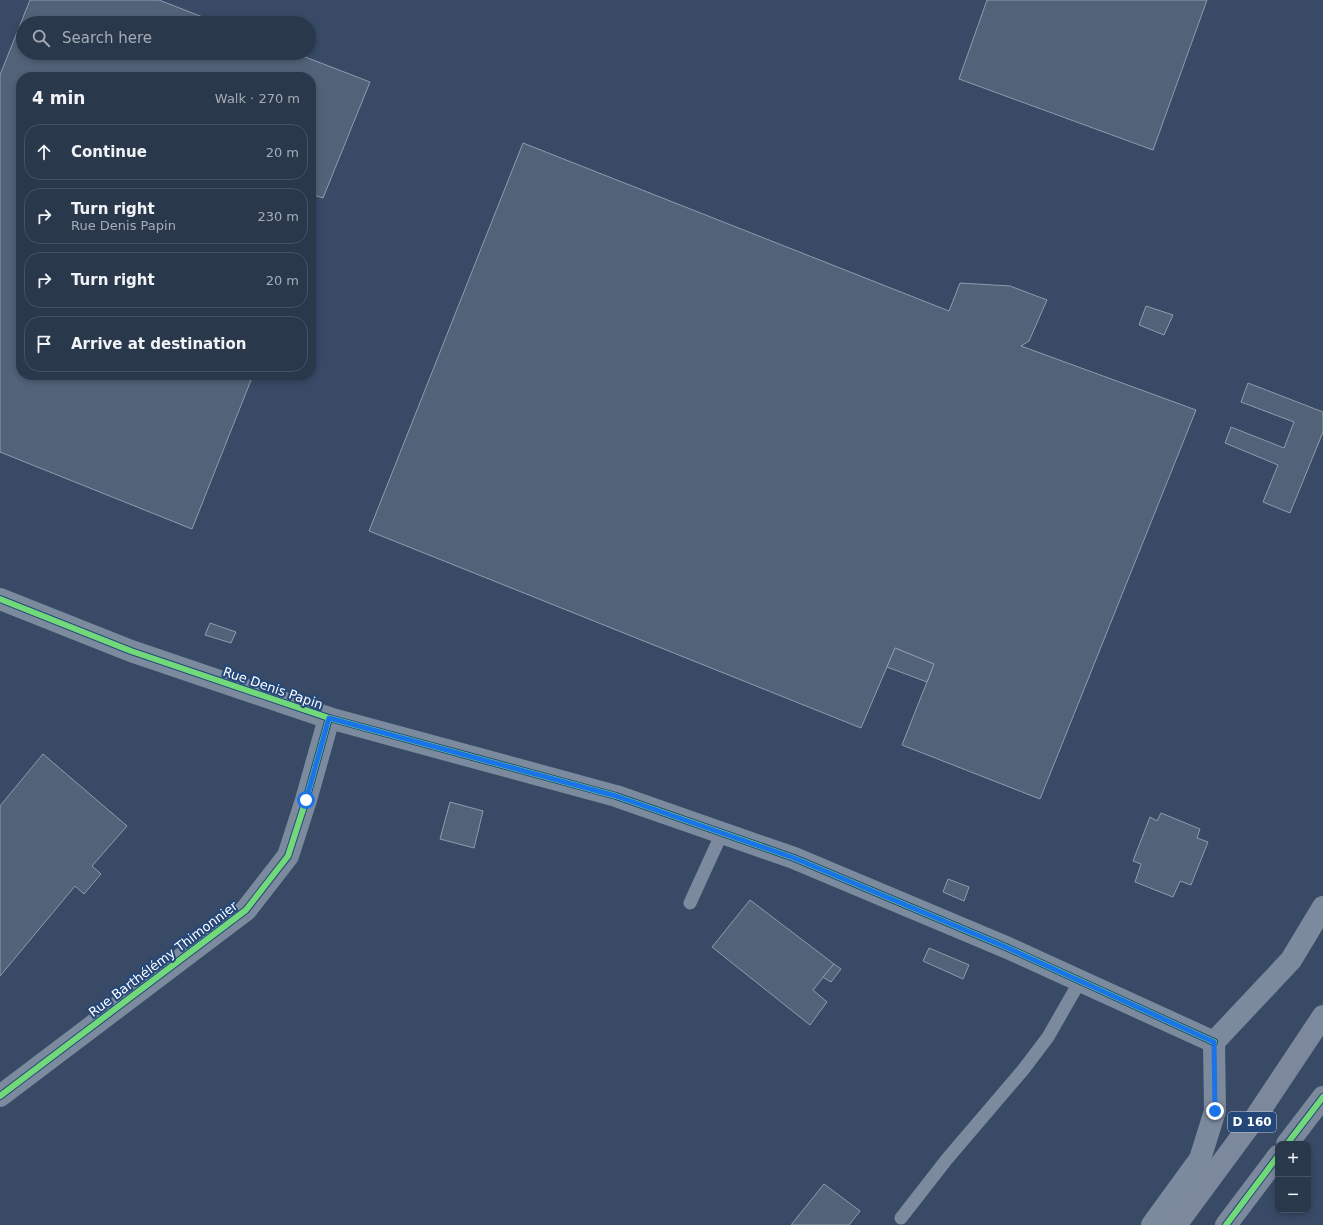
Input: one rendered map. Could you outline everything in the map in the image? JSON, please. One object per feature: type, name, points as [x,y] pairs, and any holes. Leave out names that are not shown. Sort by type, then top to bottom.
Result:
[{"type":"main road","name":"D 160","points":[[1176,1225],[1255,1118],[1323,1016]]},
{"type":"main road","name":"D 160","points":[[1289,1141],[1323,1097]]},
{"type":"main road","points":[[1226,1225],[1275,1160]]},
{"type":"street","name":"Rue Denis Papin","points":[[0,599],[131,651],[329,718],[616,796],[794,858],[1008,948],[1214,1042]]},
{"type":"street","name":"Rue Barthélémy Thimonnier","points":[[0,1096],[246,910],[288,856],[306,800],[329,718]]},
{"type":"street","points":[[1152,1225],[1200,1159],[1215,1111],[1214,1042],[1291,960],[1323,907]]},
{"type":"lane","points":[[690,903],[722,833]]},
{"type":"lane","points":[[901,1218],[947,1159],[1048,1037],[1080,981]]},
{"type":"building","points":[[30,0],[159,0],[200,16],[24,16]]},
{"type":"building","points":[[987,0],[1207,0],[1153,150],[959,79]]},
{"type":"building","points":[[16,35],[16,60],[313,60],[370,82],[323,198],[316,196],[316,72],[16,72],[16,380],[251,380],[192,529],[0,452],[0,75]]},
{"type":"building","points":[[523,143],[949,311],[960,283],[1010,286],[1047,300],[1029,341],[1021,346],[1196,410],[1040,799],[902,745],[934,664],[895,648],[861,728],[369,531]]},
{"type":"building","points":[[1146,306],[1173,315],[1164,335],[1139,325]]},
{"type":"building","points":[[1248,383],[1323,412],[1323,432],[1290,513],[1263,502],[1278,465],[1225,443],[1231,427],[1284,448],[1294,422],[1241,402]]},
{"type":"building","points":[[210,623],[236,632],[231,643],[205,635]]},
{"type":"building","points":[[895,648],[934,664],[927,682],[887,667]]},
{"type":"building","points":[[43,754],[127,826],[92,866],[101,874],[84,894],[75,886],[0,976],[0,806]]},
{"type":"building","points":[[450,802],[483,811],[474,848],[440,839]]},
{"type":"building","points":[[1161,813],[1200,829],[1197,838],[1208,842],[1191,885],[1180,881],[1173,897],[1135,882],[1141,864],[1133,861],[1150,817],[1157,821]]},
{"type":"building","points":[[948,879],[969,887],[964,901],[943,892]]},
{"type":"building","points":[[750,900],[834,964],[813,990],[827,1002],[810,1025],[712,947]]},
{"type":"building","points":[[929,948],[969,965],[963,979],[923,961]]},
{"type":"building","points":[[834,964],[841,969],[831,982],[823,977]]},
{"type":"building","points":[[824,1184],[860,1211],[849,1225],[791,1225]]},
{"type":"cycle path","points":[[0,599],[131,651],[329,718],[616,796],[794,858],[1008,948],[1214,1042]]},
{"type":"cycle path","points":[[0,1096],[246,910],[288,856],[306,800],[329,718]]},
{"type":"cycle path","points":[[1289,1141],[1323,1097]]},
{"type":"cycle path","points":[[1226,1225],[1275,1160]]},
{"type":"route","points":[[306,800],[329,718],[616,796],[794,858],[1008,948],[1214,1042],[1215,1111]]}]
